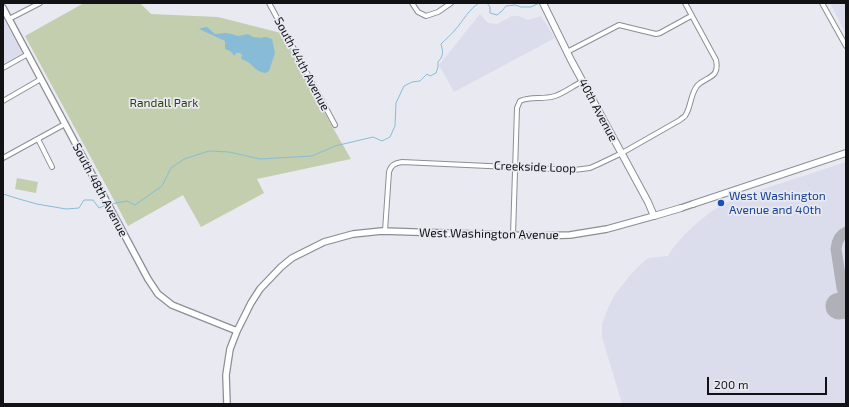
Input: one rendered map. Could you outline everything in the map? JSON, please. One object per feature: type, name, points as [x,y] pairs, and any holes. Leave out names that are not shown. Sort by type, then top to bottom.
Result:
[{"type":"main road","name":"40th Avenue","points":[[543,3],[567,52],[648,202],[654,216]]},
{"type":"main road","name":"South 48th Avenue","points":[[3,8],[148,279],[158,294],[172,305],[237,331]]},
{"type":"main road","name":"West Washington Avenue","points":[[227,404],[226,375],[230,349],[251,303],[260,289],[281,267],[292,258],[324,242],[353,234],[385,231],[537,236],[570,235],[608,229],[681,208],[846,153]]},
{"type":"street","points":[[9,19],[40,3]]},
{"type":"street","name":"South 44th Avenue","points":[[269,3],[335,125]]},
{"type":"street","points":[[412,3],[418,12],[426,16],[438,12],[451,3]]},
{"type":"street","name":"Creekside Loop","points":[[385,231],[389,172],[392,165],[397,162],[574,170],[590,168],[622,153],[680,120],[686,115],[693,92],[697,86],[714,76],[717,66],[716,60],[685,3]]},
{"type":"street","points":[[822,3],[846,46]]},
{"type":"street","points":[[567,52],[619,25],[656,34],[692,16]]},
{"type":"street","points":[[3,68],[28,54]]},
{"type":"street","points":[[3,101],[41,79]]},
{"type":"street","points":[[513,236],[517,108],[520,101],[528,98],[543,99],[556,96],[583,81]]},
{"type":"street","points":[[3,158],[65,124]]},
{"type":"street","points":[[38,140],[52,167]]},
{"type":"shaded area","points":[[830,3],[846,3],[846,34]]},
{"type":"shaded area","points":[[480,14],[488,23],[497,24],[512,16],[518,16],[528,20],[541,16],[555,38],[454,92],[439,65]]},
{"type":"shaded area","points":[[3,18],[23,54],[3,64]]},
{"type":"shaded area","points":[[846,162],[846,404],[622,404],[602,337],[602,324],[615,294],[632,273],[648,258],[668,256],[685,234],[698,222],[712,211],[728,202]]},
{"type":"green space","name":"Randall Park","points":[[84,3],[140,3],[151,14],[218,17],[281,33],[351,159],[257,179],[264,193],[201,227],[183,195],[128,226],[25,36]]},
{"type":"green space","points":[[17,178],[38,182],[36,193],[15,189]]},
{"type":"water","points":[[207,27],[215,34],[226,33],[238,36],[248,34],[253,37],[266,37],[272,39],[275,53],[269,71],[265,73],[258,71],[248,62],[241,59],[242,55],[240,53],[236,53],[235,56],[230,51],[225,49],[225,41],[199,29]]},
{"type":"waterway","points":[[111,204],[127,201],[135,205],[162,186],[171,168],[184,159],[209,151],[229,152],[260,159],[312,156],[335,146],[373,137],[382,141],[390,137],[395,126],[396,103],[404,86],[412,82],[420,81],[427,74],[430,76],[436,73],[438,62],[442,53],[441,44],[453,32],[472,8],[479,3]]},
{"type":"waterway","points":[[487,3],[490,7],[490,13],[497,15],[506,6],[515,5],[521,7],[531,7],[539,3]]},
{"type":"waterway","points":[[3,194],[37,204],[66,209],[79,208],[84,200],[93,200],[99,208],[106,205]]},
{"type":"taxiway","points":[[846,232],[839,239],[836,249],[842,288],[846,296]]},
{"type":"runway","points":[[839,306],[846,305]]},
{"type":"place","name":"West Washington Avenue and 40th","points":[[721,203]]}]
